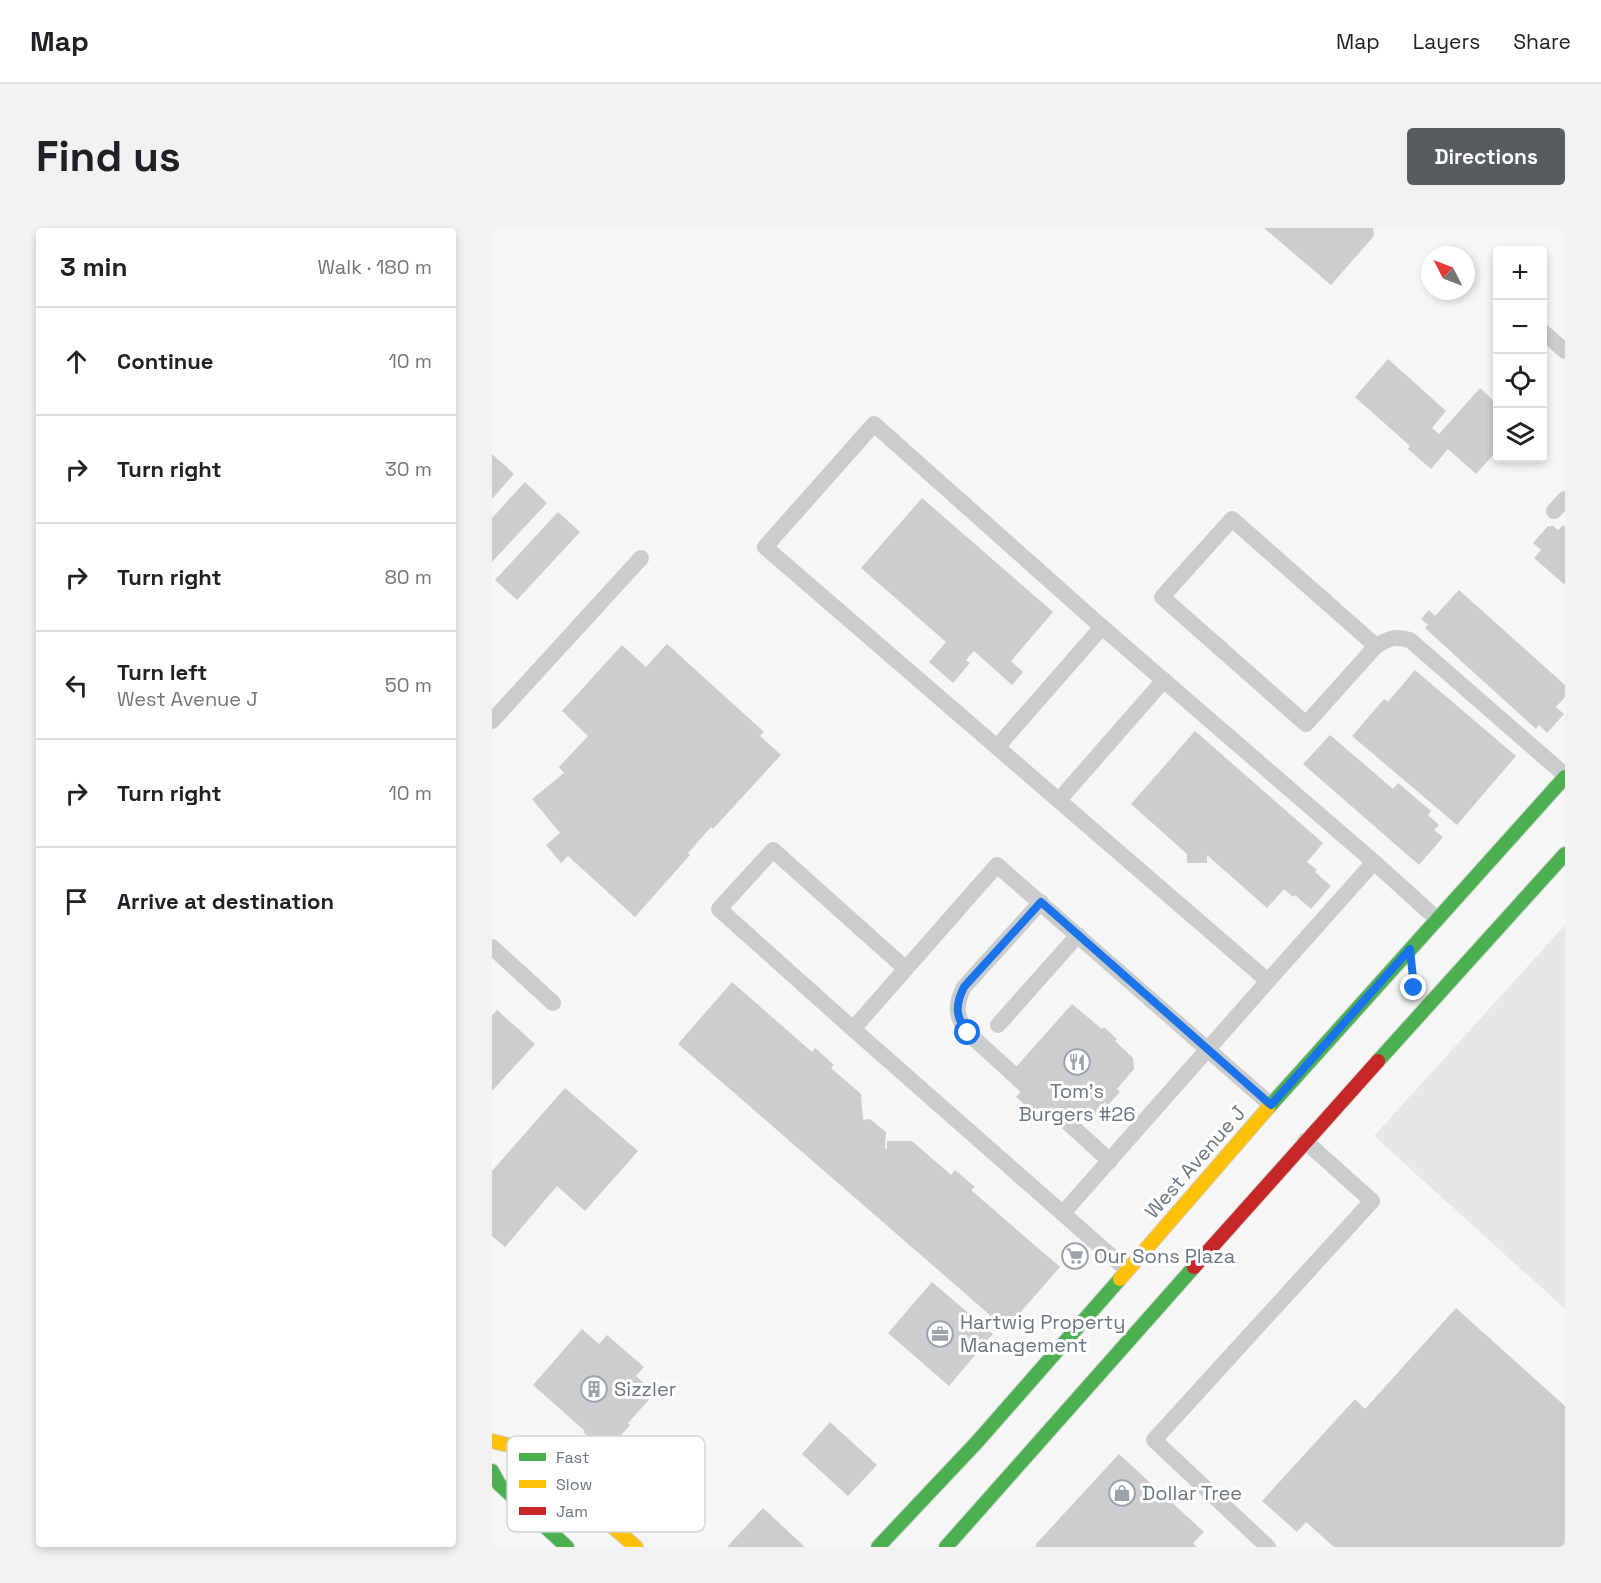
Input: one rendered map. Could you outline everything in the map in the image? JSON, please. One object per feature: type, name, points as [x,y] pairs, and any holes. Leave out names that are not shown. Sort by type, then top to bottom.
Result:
[{"type":"main road","name":"West Avenue J","points":[[878,1547],[977,1442],[1271,1105],[1565,776]]},
{"type":"main road","points":[[946,1547],[1305,1141],[1563,861]]},
{"type":"main road","points":[[1410,949],[1412,969]]},
{"type":"main road","points":[[1270,1128],[1271,1105]]},
{"type":"main road","points":[[1305,1141],[1310,1120]]},
{"type":"main road","points":[[1125,1344],[1126,1323]]},
{"type":"main road","points":[[492,1441],[507,1445]]},
{"type":"main road","points":[[492,1471],[499,1484],[507,1491]]},
{"type":"main road","points":[[619,1532],[636,1547]]},
{"type":"main road","points":[[552,1533],[567,1547]]},
{"type":"lane","points":[[1547,335],[1565,350]]},
{"type":"lane","points":[[1268,981],[765,547],[874,424],[1102,627],[1437,919]]},
{"type":"lane","points":[[1376,646],[1232,519],[1162,597],[1306,724],[1376,646],[1388,638],[1398,637],[1410,640],[1565,776]]},
{"type":"lane","points":[[492,721],[641,558]]},
{"type":"lane","points":[[997,747],[1102,627]]},
{"type":"lane","points":[[1059,800],[1164,680]]},
{"type":"lane","points":[[906,969],[773,850],[719,909],[1127,1270]]},
{"type":"lane","points":[[1063,1214],[1374,862]]},
{"type":"lane","points":[[853,1029],[997,865],[1271,1105]]},
{"type":"lane","points":[[1026,1086],[968,1033],[957,1013],[959,998],[964,987],[1041,902]]},
{"type":"lane","points":[[998,1025],[1078,935]]},
{"type":"lane","points":[[493,950],[553,1003]]},
{"type":"lane","points":[[1053,1110],[1110,1161]]},
{"type":"lane","points":[[1261,1544],[1154,1440],[1372,1201],[1305,1141]]},
{"type":"lane","points":[[540,1547],[552,1533]]},
{"type":"shaded area","points":[[1565,925],[1565,1309],[1374,1136]]},
{"type":"building","points":[[1264,228],[1373,228],[1374,236],[1331,285]]},
{"type":"building","points":[[1388,359],[1446,411],[1432,428],[1439,434],[1480,388],[1493,400],[1493,455],[1476,474],[1448,449],[1431,469],[1408,449],[1410,446],[1355,397]]},
{"type":"building","points":[[492,454],[514,474],[492,499]]},
{"type":"building","points":[[525,482],[547,503],[492,562],[492,518]]},
{"type":"building","points":[[922,498],[1053,612],[1011,661],[1023,672],[1012,685],[974,651],[966,660],[970,663],[953,683],[929,662],[946,642],[861,568]]},
{"type":"building","points":[[558,512],[580,532],[517,600],[495,580]]},
{"type":"building","points":[[1552,525],[1558,530],[1563,525],[1565,526],[1565,585],[1534,558],[1541,550],[1533,543],[1548,526]]},
{"type":"building","points":[[1459,590],[1565,685],[1565,697],[1556,707],[1564,714],[1547,733],[1539,725],[1536,729],[1425,628],[1428,625],[1421,619],[1429,610],[1435,616]]},
{"type":"building","points":[[667,644],[764,732],[760,736],[781,755],[713,829],[711,827],[688,853],[690,855],[635,917],[568,856],[561,863],[546,845],[560,833],[532,799],[564,773],[559,767],[588,736],[562,711],[622,645],[646,667]]},
{"type":"building","points":[[1415,670],[1516,756],[1457,825],[1352,736],[1384,699],[1388,702]]},
{"type":"building","points":[[1195,731],[1323,843],[1307,862],[1331,886],[1311,909],[1284,889],[1267,908],[1207,855],[1207,863],[1187,863],[1187,854],[1131,804]]},
{"type":"building","points":[[1330,735],[1393,789],[1398,783],[1431,811],[1428,815],[1439,825],[1434,830],[1443,837],[1419,865],[1303,764]]},
{"type":"building","points":[[732,982],[812,1052],[815,1048],[834,1065],[831,1068],[861,1094],[863,1120],[870,1119],[886,1132],[885,1148],[887,1149],[887,1141],[912,1141],[951,1175],[955,1170],[975,1187],[971,1190],[1060,1267],[1006,1329],[678,1044]]},
{"type":"building","name":"Tom's Burgers #26","points":[[1072,1004],[1117,1039],[1115,1041],[1133,1058],[1134,1069],[1117,1089],[1120,1092],[1108,1105],[1105,1102],[1089,1121],[1077,1122],[1058,1105],[1044,1122],[1016,1097],[1031,1080],[1016,1067]]},
{"type":"building","points":[[497,1010],[535,1044],[492,1091],[492,1015]]},
{"type":"building","points":[[565,1088],[638,1151],[585,1211],[557,1186],[505,1247],[492,1236],[492,1171]]},
{"type":"building","name":"Hartwig Property Management","points":[[932,1282],[993,1334],[949,1386],[888,1333]]},
{"type":"building","points":[[1456,1308],[1565,1406],[1565,1547],[1334,1547],[1306,1522],[1297,1532],[1262,1501],[1355,1399],[1365,1409]]},
{"type":"building","name":"Sizzler","points":[[582,1329],[599,1344],[607,1335],[644,1367],[636,1376],[655,1393],[628,1423],[630,1425],[620,1436],[588,1436],[583,1432],[585,1431],[533,1385]]},
{"type":"building","points":[[830,1422],[877,1465],[848,1496],[802,1454]]},
{"type":"building","name":"Dollar Tree","points":[[1119,1454],[1204,1532],[1193,1543],[1197,1547],[1036,1547],[1036,1544]]},
{"type":"building","points":[[763,1508],[805,1547],[727,1547]]},
{"type":"traffic: fast","points":[[1268,1108],[1565,777]]},
{"type":"traffic: fast","points":[[1378,1061],[1565,854]]},
{"type":"traffic: fast","points":[[946,1547],[1194,1267]]},
{"type":"traffic: fast","points":[[878,1547],[977,1442],[1120,1279]]},
{"type":"traffic: fast","points":[[492,1471],[499,1484],[507,1491]]},
{"type":"traffic: fast","points":[[551,1532],[567,1547]]},
{"type":"traffic: slow","points":[[1120,1279],[1268,1108]]},
{"type":"traffic: slow","points":[[492,1441],[507,1445]]},
{"type":"traffic: slow","points":[[619,1532],[636,1547]]},
{"type":"traffic: jam","points":[[1194,1267],[1378,1061]]},
{"type":"place","name":"Tom's Burgers #26","points":[[1077,1062]]},
{"type":"place","name":"Our Sons Plaza","points":[[1075,1256]]},
{"type":"place","name":"Hartwig Property Management","points":[[940,1334]]},
{"type":"place","name":"Sizzler","points":[[594,1389]]},
{"type":"place","name":"Dollar Tree","points":[[1122,1493]]},
{"type":"route","points":[[968,1033],[957,1013],[959,998],[964,987],[1041,902],[1271,1105],[1410,949],[1414,988]]}]
